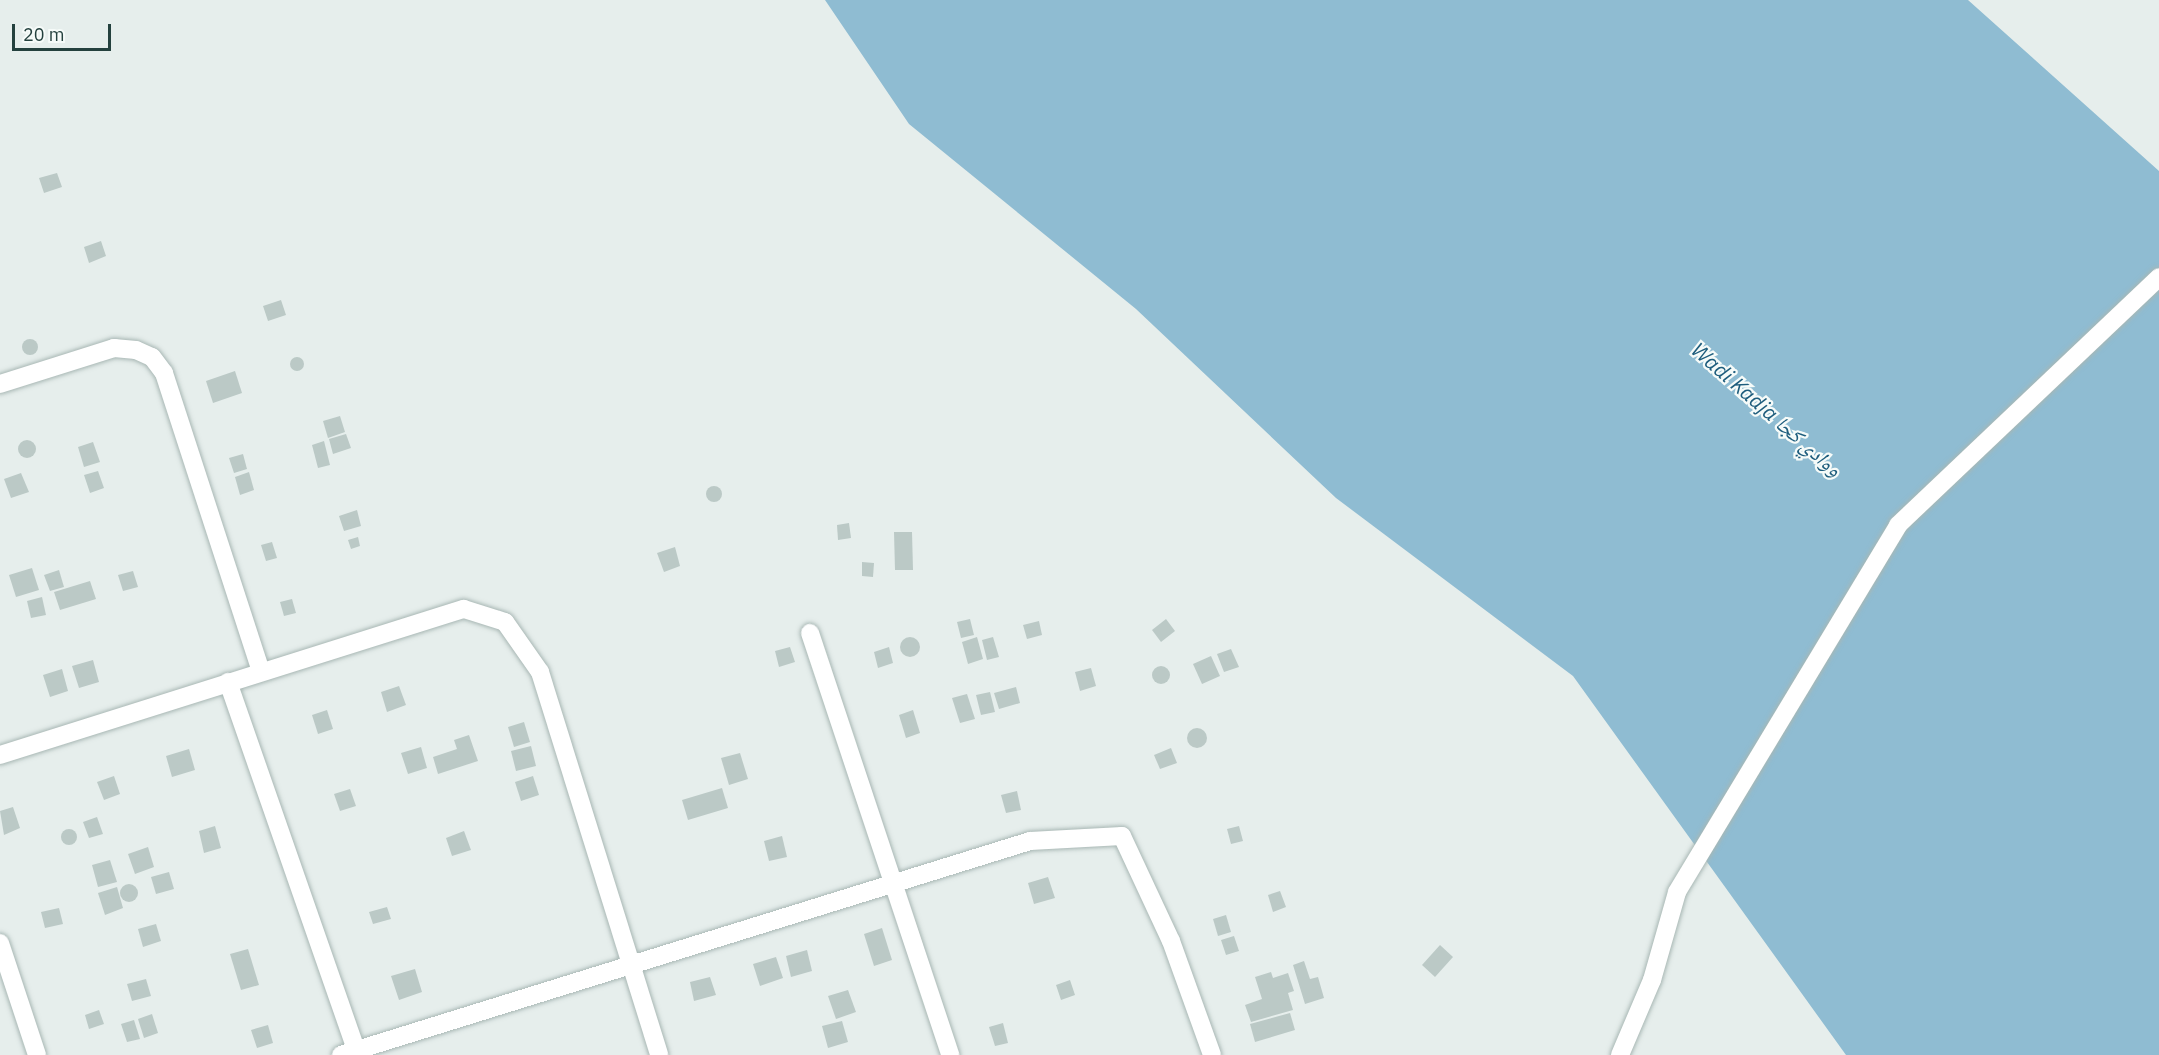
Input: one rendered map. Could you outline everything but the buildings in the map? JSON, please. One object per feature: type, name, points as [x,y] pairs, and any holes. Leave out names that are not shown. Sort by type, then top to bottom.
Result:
[{"type":"street","points":[[1620,1055],[1652,980],[1677,892],[1898,525],[2159,277]]},
{"type":"street","points":[[0,384],[114,348],[136,350],[152,357],[164,373],[261,671]]},
{"type":"street","points":[[0,755],[464,609],[506,622],[540,672],[628,963],[659,1055]]},
{"type":"street","points":[[810,633],[950,1055]]},
{"type":"street","points":[[228,682],[352,1053],[628,963],[1030,841],[1122,836],[1171,941],[1212,1055]]},
{"type":"street","points":[[0,944],[37,1055]]},
{"type":"water","name":"Wadi Kadja ووادي كجا","points":[[825,0],[1968,0],[2159,171],[2159,1055],[1846,1055],[1573,676],[1336,498],[1136,309],[909,124]]}]
